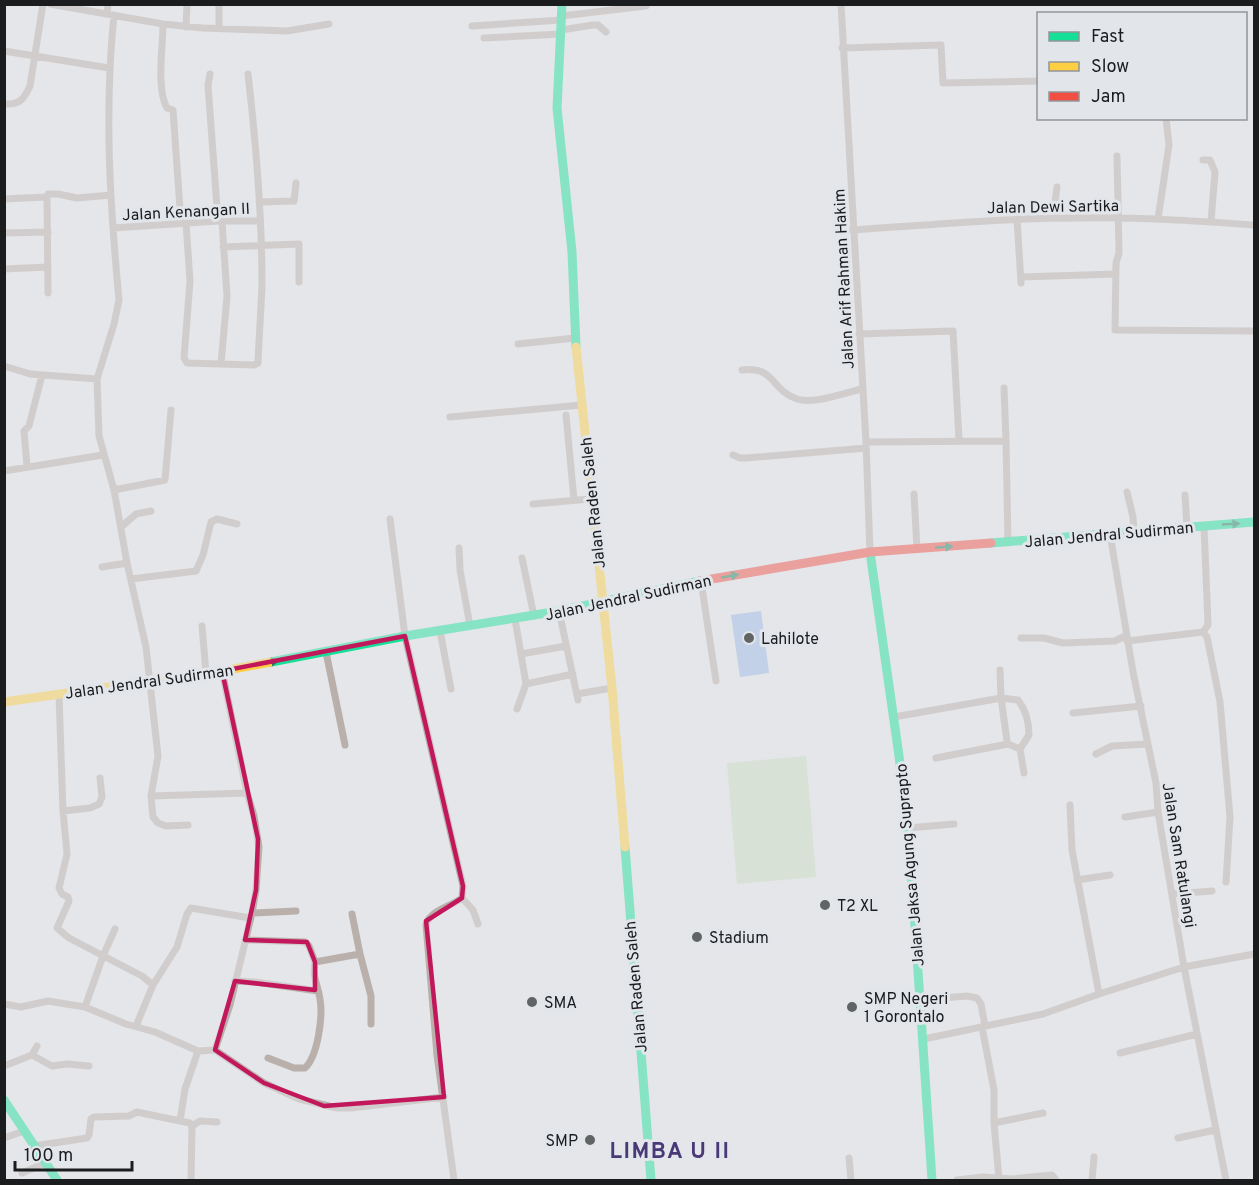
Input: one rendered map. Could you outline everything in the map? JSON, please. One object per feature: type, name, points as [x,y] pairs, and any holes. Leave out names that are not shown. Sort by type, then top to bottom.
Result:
[{"type":"main road","name":"Jalan Raden Saleh","points":[[562,4],[557,108],[571,243],[575,338],[612,688],[651,1180]]},
{"type":"main road","name":"Jalan Jendral Sudirman","points":[[4,702],[222,671],[405,636],[560,612],[701,581],[870,552],[1254,522]]},
{"type":"main road","name":"Jalan Jaksa Agung Suprapto","points":[[870,552],[908,828],[932,1180]]},
{"type":"main road","points":[[4,1100],[57,1180]]},
{"type":"street","points":[[4,104],[18,103],[24,98],[30,86],[43,4]]},
{"type":"street","points":[[50,4],[186,27],[287,31],[329,24]]},
{"type":"street","points":[[108,4],[111,14],[108,138],[118,300],[114,324],[97,379],[98,423],[103,455],[114,490],[151,681],[158,756],[151,795],[153,817],[158,823],[166,826],[188,825]]},
{"type":"street","points":[[186,4],[186,27]]},
{"type":"street","points":[[219,4],[219,28]]},
{"type":"street","name":"Jalan Arif Rahman Hakim","points":[[840,4],[849,134],[852,230],[866,445],[870,552]]},
{"type":"street","points":[[484,38],[561,25],[646,6]]},
{"type":"street","points":[[163,24],[161,89],[164,104],[173,110],[190,281],[184,358],[188,363],[254,365],[258,363],[262,284],[261,246],[248,74]]},
{"type":"street","points":[[472,26],[593,25],[606,32]]},
{"type":"street","points":[[842,48],[941,45],[944,83],[1037,81]]},
{"type":"street","points":[[4,51],[109,68]]},
{"type":"street","points":[[210,74],[208,85],[227,296],[221,364]]},
{"type":"street","points":[[1158,219],[1169,145],[1166,120]]},
{"type":"street","points":[[1117,156],[1119,253],[1116,274],[1115,330],[1254,331]]},
{"type":"street","points":[[1203,160],[1210,160],[1215,172],[1211,222]]},
{"type":"street","points":[[259,202],[294,201],[296,183]]},
{"type":"street","points":[[1053,218],[1057,187]]},
{"type":"street","points":[[4,199],[47,197],[48,194],[77,198],[111,195]]},
{"type":"street","points":[[47,197],[48,293]]},
{"type":"street","name":"Jalan Dewi Sartika","points":[[852,230],[1053,218],[1158,219],[1254,225]]},
{"type":"street","points":[[1017,219],[1021,280],[1116,274]]},
{"type":"street","name":"Jalan Kenangan II","points":[[113,228],[220,221],[260,221]]},
{"type":"street","points":[[4,233],[48,232]]},
{"type":"street","points":[[223,247],[299,244],[299,282]]},
{"type":"street","points":[[4,269],[48,267]]},
{"type":"street","points":[[859,334],[953,331],[959,440]]},
{"type":"street","points":[[518,344],[575,338]]},
{"type":"street","points":[[4,366],[30,374],[97,379]]},
{"type":"street","points":[[742,370],[755,368],[763,371],[783,392],[803,400],[862,389]]},
{"type":"street","points":[[27,467],[24,431],[29,426],[42,375]]},
{"type":"street","points":[[1004,388],[1008,543]]},
{"type":"street","points":[[450,417],[582,405]]},
{"type":"street","points":[[114,490],[165,480],[171,410]]},
{"type":"street","points":[[566,415],[574,500]]},
{"type":"street","points":[[733,455],[746,459],[866,445],[959,440],[1005,441]]},
{"type":"street","points":[[4,471],[103,455]]},
{"type":"street","points":[[1127,492],[1134,532]]},
{"type":"street","points":[[914,495],[917,549]]},
{"type":"street","points":[[1185,495],[1186,527]]},
{"type":"street","points":[[533,504],[591,499]]},
{"type":"street","points":[[121,527],[136,514],[151,511]]},
{"type":"street","points":[[130,579],[196,570],[203,555],[211,522],[217,519],[237,525]]},
{"type":"street","points":[[390,519],[405,636],[463,886],[462,898],[473,910],[478,924]]},
{"type":"street","points":[[1021,638],[1044,638],[1063,643],[1115,641],[1203,632],[1208,625],[1204,525]]},
{"type":"street","name":"Jalan Sam Ratulangi","points":[[1110,534],[1127,638],[1156,783],[1158,812],[1184,968],[1226,1180]]},
{"type":"street","points":[[459,548],[460,570],[470,626]]},
{"type":"street","points":[[522,558],[534,616]]},
{"type":"street","points":[[102,567],[127,563]]},
{"type":"street","points":[[701,581],[716,681]]},
{"type":"street","points":[[560,612],[577,697],[612,688]]},
{"type":"street","points":[[515,619],[526,684],[517,709]]},
{"type":"street","points":[[202,626],[206,673]]},
{"type":"street","points":[[440,631],[451,689]]},
{"type":"street","points":[[1203,632],[1207,637],[1220,702],[1223,732],[1230,817],[1226,882]]},
{"type":"street","points":[[521,654],[566,646]]},
{"type":"street","points":[[326,652],[345,745]]},
{"type":"street","points":[[1000,670],[1001,698],[1008,744]]},
{"type":"street","points":[[215,1050],[228,1013],[251,915],[256,890],[259,846],[222,671]]},
{"type":"street","points":[[526,684],[573,674]]},
{"type":"street","points":[[58,694],[67,854],[59,888],[69,901],[57,928],[69,938],[142,976],[153,985]]},
{"type":"street","points":[[894,717],[1001,698],[1018,699],[1026,714],[1029,735],[1020,749],[1024,773]]},
{"type":"street","points":[[1073,713],[1141,706]]},
{"type":"street","points":[[936,758],[1008,744],[1020,749]]},
{"type":"street","points":[[1096,754],[1112,746],[1148,744]]},
{"type":"street","points":[[63,811],[90,808],[99,804],[102,797],[100,778]]},
{"type":"street","points":[[151,795],[247,793]]},
{"type":"street","points":[[1070,805],[1070,840],[1100,994]]},
{"type":"street","points":[[1125,817],[1158,812]]},
{"type":"street","points":[[908,828],[954,824]]},
{"type":"street","points":[[1077,880],[1110,874]]},
{"type":"street","points":[[1173,894],[1212,891]]},
{"type":"street","points":[[454,1180],[437,1055],[426,925],[431,916],[462,898]]},
{"type":"street","points":[[136,1026],[153,985],[177,947],[187,914],[192,908],[251,915],[296,911]]},
{"type":"street","points":[[352,914],[371,996],[371,1024]]},
{"type":"street","points":[[85,1007],[115,929]]},
{"type":"street","points":[[245,940],[305,942],[315,962],[313,974],[321,1001],[320,1022],[313,1056],[308,1065],[302,1068],[294,1068],[268,1058]]},
{"type":"street","points":[[315,962],[360,954]]},
{"type":"street","points":[[924,1039],[1043,1014],[1184,968],[1254,954]]},
{"type":"street","points":[[235,981],[318,991]]},
{"type":"street","points":[[920,1000],[967,996],[977,998],[981,1004],[994,1090],[994,1123],[999,1179]]},
{"type":"street","points":[[4,1004],[26,1006],[48,1001],[85,1007],[198,1051],[215,1050],[264,1083],[299,1099],[324,1106],[351,1108],[444,1097]]},
{"type":"street","points":[[1120,1053],[1197,1034]]},
{"type":"street","points":[[4,1066],[32,1055],[38,1046]]},
{"type":"street","points":[[180,1121],[185,1089],[198,1051]]},
{"type":"street","points":[[32,1055],[52,1066],[67,1064],[89,1066]]},
{"type":"street","points":[[34,1146],[87,1138],[91,1119],[94,1117],[129,1116],[136,1112],[190,1123],[192,1126]]},
{"type":"street","points":[[994,1123],[1043,1113]]},
{"type":"street","points":[[192,1126],[200,1121],[216,1122]]},
{"type":"street","points":[[191,1180],[192,1126]]},
{"type":"street","points":[[1178,1138],[1215,1130]]},
{"type":"street","points":[[4,1138],[24,1131]]},
{"type":"street","points":[[1092,1180],[1094,1157]]},
{"type":"street","points":[[849,1158],[851,1180]]},
{"type":"street","points":[[22,1173],[45,1163]]},
{"type":"street","points":[[957,1180],[1012,1179],[1046,1174],[1052,1174],[1056,1180]]},
{"type":"highlighted area","points":[[405,636],[463,886],[462,898],[426,921],[444,1097],[324,1106],[264,1083],[215,1050],[235,981],[315,990],[315,962],[307,942],[245,940],[256,890],[258,839],[222,671]]},
{"type":"green space","points":[[806,756],[816,877],[737,884],[727,763]]},
{"type":"water","name":"Lahilote","points":[[761,611],[769,673],[740,677],[731,615]]},
{"type":"traffic: fast","points":[[562,4],[557,108],[572,252],[576,347]]},
{"type":"traffic: fast","points":[[991,543],[1254,522]]},
{"type":"traffic: fast","points":[[870,552],[910,852],[932,1180]]},
{"type":"traffic: fast","points":[[271,662],[405,636],[559,611],[700,581]]},
{"type":"traffic: fast","points":[[625,847],[651,1180]]},
{"type":"traffic: fast","points":[[4,1100],[57,1180]]},
{"type":"traffic: slow","points":[[576,347],[612,688],[625,847]]},
{"type":"traffic: slow","points":[[4,702],[271,662]]},
{"type":"traffic: jam","points":[[700,581],[870,552],[991,543]]},
{"type":"place","name":"Lahilote","points":[[749,638]]},
{"type":"place","name":"T2 XL","points":[[825,905]]},
{"type":"place","name":"Stadium","points":[[697,937]]},
{"type":"place","name":"SMA","points":[[532,1002]]},
{"type":"place","name":"SMP Negeri 1 Gorontalo","points":[[852,1007]]},
{"type":"place","name":"SMP","points":[[590,1140]]},
{"type":"district","name":"LIMBA U II","points":[[670,1150]]}]
